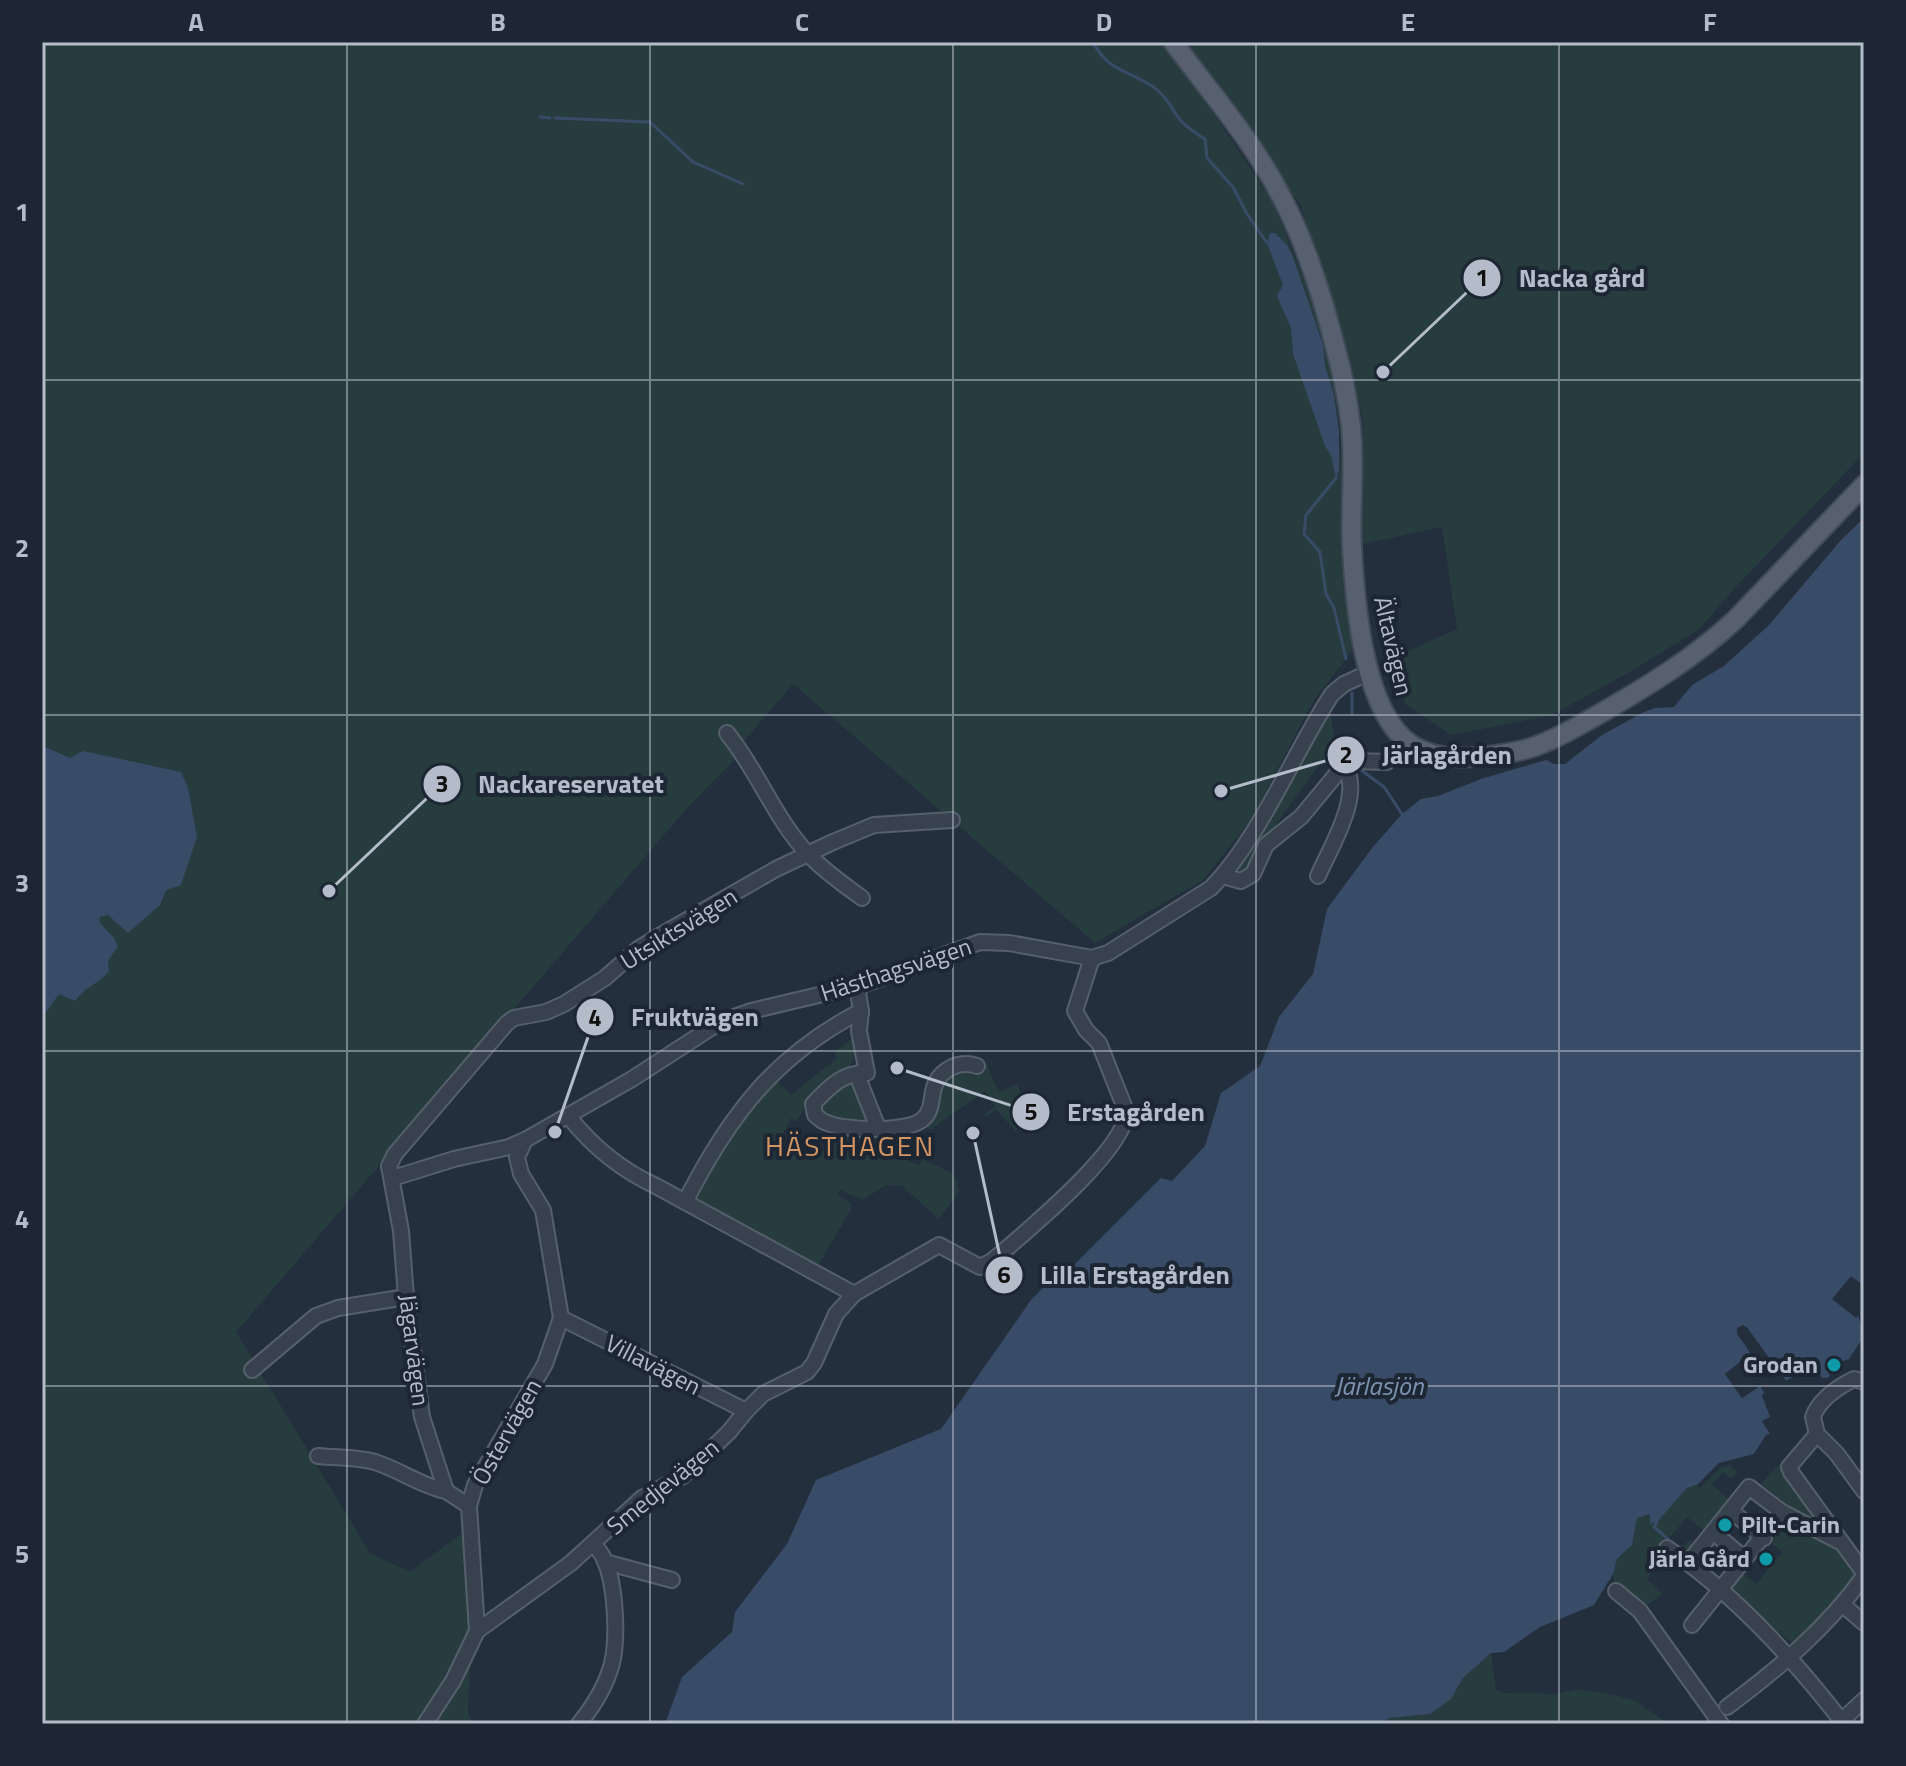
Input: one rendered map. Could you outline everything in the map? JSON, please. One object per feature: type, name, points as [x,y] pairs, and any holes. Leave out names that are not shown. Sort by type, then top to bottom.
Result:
[{"type":"main road","name":"Ältavägen","points":[[1173,42],[1258,158],[1300,236],[1336,348],[1351,429],[1352,548],[1359,624],[1376,693],[1392,726],[1412,745],[1426,752],[1457,758],[1489,756],[1534,747],[1647,686],[1717,637],[1864,485]]},
{"type":"street","points":[[1092,958],[1125,944],[1211,888],[1223,876],[1244,846],[1332,694],[1344,684],[1370,672]]},
{"type":"street","points":[[727,733],[808,854],[862,898]]},
{"type":"street","points":[[1223,876],[1241,881],[1253,874],[1266,845],[1301,817],[1344,765],[1354,761],[1387,762]]},
{"type":"street","points":[[1318,876],[1351,799],[1350,774],[1344,765]]},
{"type":"street","name":"Utsiktsvägen","points":[[393,1178],[389,1166],[395,1154],[514,1018],[546,1012],[564,1004],[605,978],[638,949],[659,936],[808,854],[874,825],[952,820]]},
{"type":"street","name":"Hästhagsvägen","points":[[393,1178],[525,1140],[569,1117],[720,1022],[751,1011],[857,986],[980,942],[1009,943],[1092,958]]},
{"type":"street","name":"Smedjevägen","points":[[477,1631],[593,1544],[642,1498],[683,1476],[763,1394],[807,1372],[836,1314],[854,1294],[939,1245],[980,1267],[992,1261],[1084,1177],[1127,1121],[1126,1111],[1099,1043],[1086,1030],[1075,1011],[1092,958]]},
{"type":"street","points":[[857,986],[863,1073],[859,1080],[878,1128]]},
{"type":"street","points":[[685,1202],[736,1113],[753,1093],[796,1054],[861,1011]]},
{"type":"street","points":[[863,1073],[850,1073],[826,1091],[813,1104],[815,1115],[825,1122],[845,1127],[902,1129],[922,1121],[929,1111],[936,1080],[944,1072],[958,1065],[977,1066]]},
{"type":"street","points":[[569,1117],[584,1136],[628,1173],[854,1294]]},
{"type":"street","name":"Östervägen","points":[[425,1724],[453,1681],[477,1631],[469,1506],[475,1485],[545,1364],[561,1318],[543,1210],[521,1174],[517,1157],[525,1140]]},
{"type":"street","name":"Jägarvägen","points":[[393,1178],[422,1417],[446,1491]]},
{"type":"street","points":[[252,1370],[316,1316],[338,1308],[406,1297]]},
{"type":"street","name":"Villavägen","points":[[561,1318],[746,1411]]},
{"type":"street","points":[[1864,1382],[1854,1379],[1847,1383],[1823,1400],[1813,1417],[1817,1434],[1837,1454],[1864,1491]]},
{"type":"street","points":[[1727,1707],[1791,1657],[1843,1605],[1864,1574],[1789,1467],[1817,1434]]},
{"type":"street","points":[[318,1456],[378,1463],[432,1488],[446,1491],[469,1506]]},
{"type":"street","points":[[1688,1563],[1749,1487],[1782,1512],[1840,1542]]},
{"type":"street","points":[[1731,1511],[1764,1538]]},
{"type":"street","points":[[1692,1625],[1782,1512]]},
{"type":"street","points":[[1713,1532],[1745,1559]]},
{"type":"street","points":[[579,1724],[592,1707],[610,1670],[616,1633],[612,1591],[605,1562],[593,1544]]},
{"type":"street","points":[[1667,1548],[1720,1590],[1791,1657],[1842,1723],[1864,1700]]},
{"type":"street","points":[[605,1562],[672,1580]]},
{"type":"street","points":[[1616,1591],[1640,1611],[1721,1724]]},
{"type":"street","points":[[1843,1605],[1864,1623]]},
{"type":"green space","points":[[42,42],[1165,42],[1272,200],[1311,297],[1336,392],[1352,651],[1314,700],[1250,821],[1203,880],[1095,943],[793,684],[743,742],[742,752],[688,807],[236,1332],[370,1553],[410,1572],[465,1531],[471,1655],[468,1714],[474,1724],[42,1724]]},
{"type":"green space","points":[[1185,42],[1864,42],[1864,453],[1698,630],[1552,715],[1451,735],[1405,704],[1397,656],[1457,629],[1442,527],[1362,544],[1363,421],[1350,359],[1300,204]]},
{"type":"green space","points":[[1330,708],[1335,743],[1264,841],[1251,861],[1251,870],[1243,874],[1238,870],[1240,863]]},
{"type":"green space","points":[[852,1039],[857,1042],[853,1061],[811,1100],[796,1121],[791,1118],[781,1138],[820,1157],[827,1143],[840,1140],[839,1132],[874,1133],[879,1153],[889,1152],[919,1165],[923,1159],[954,1174],[959,1191],[939,1219],[902,1186],[886,1185],[863,1200],[840,1190],[837,1195],[851,1203],[851,1209],[817,1268],[700,1205],[695,1195],[735,1123],[773,1078],[791,1095],[837,1058],[834,1052]]},
{"type":"green space","points":[[987,1064],[998,1092],[1018,1084],[1024,1107],[1016,1132],[996,1109],[986,1117],[984,1115],[995,1106],[985,1091],[930,1130],[924,1124],[934,1094],[958,1067],[970,1071],[973,1076]]},
{"type":"green space","points":[[851,1076],[871,1122],[868,1124],[840,1123],[818,1112],[819,1100]]},
{"type":"green space","points":[[1785,1458],[1787,1469],[1823,1526],[1815,1525],[1761,1484]]},
{"type":"green space","points":[[1729,1464],[1738,1472],[1731,1479],[1723,1472],[1712,1485],[1728,1498],[1739,1486],[1743,1490],[1688,1563],[1677,1554],[1689,1540],[1694,1544],[1704,1531],[1687,1517],[1654,1556],[1660,1562],[1647,1579],[1662,1594],[1640,1611],[1616,1591],[1613,1574],[1617,1559],[1632,1545],[1637,1518],[1651,1514],[1657,1522],[1687,1488],[1705,1482]]},
{"type":"green space","points":[[1788,1516],[1837,1544],[1855,1568],[1854,1581],[1794,1645],[1761,1617],[1758,1618],[1730,1588],[1743,1573],[1756,1584],[1782,1552],[1771,1542]]},
{"type":"green space","points":[[1491,1653],[1496,1690],[1556,1694],[1578,1689],[1618,1696],[1634,1700],[1669,1724],[1382,1724],[1389,1718],[1430,1714],[1451,1699],[1463,1678]]},
{"type":"water","points":[[1270,233],[1275,233],[1287,245],[1293,257],[1323,345],[1339,431],[1339,469],[1336,478],[1331,456],[1293,354],[1291,328],[1277,296],[1283,285],[1267,243]]},
{"type":"water","name":"Järlasjön","points":[[1864,518],[1864,1336],[1849,1359],[1839,1363],[1834,1358],[1826,1364],[1830,1376],[1826,1379],[1813,1366],[1786,1381],[1749,1330],[1737,1328],[1737,1334],[1751,1353],[1725,1374],[1742,1398],[1760,1386],[1771,1418],[1762,1421],[1770,1433],[1754,1454],[1722,1467],[1705,1482],[1687,1488],[1657,1522],[1650,1524],[1650,1514],[1637,1518],[1632,1545],[1617,1559],[1613,1574],[1594,1605],[1540,1627],[1504,1652],[1491,1653],[1463,1678],[1451,1699],[1430,1714],[1389,1718],[1382,1724],[665,1724],[682,1677],[732,1632],[735,1612],[787,1544],[816,1480],[941,1429],[1031,1300],[1061,1270],[1076,1263],[1161,1178],[1172,1181],[1205,1146],[1221,1093],[1260,1066],[1279,1017],[1313,974],[1327,909],[1372,848],[1402,814],[1421,799],[1438,796],[1481,779],[1546,760],[1565,764],[1602,735],[1644,712],[1674,707],[1692,685],[1724,666],[1769,625],[1841,540]]},
{"type":"water","points":[[42,730],[45,732],[45,747],[70,758],[83,751],[181,772],[188,788],[197,837],[181,885],[166,890],[160,905],[128,933],[108,915],[100,917],[99,922],[118,946],[108,961],[109,971],[75,1001],[59,994],[42,1018]]},
{"type":"pier","points":[[1851,1276],[1864,1286],[1864,1308],[1860,1313],[1864,1334],[1858,1316],[1856,1318],[1832,1299]]},
{"type":"pier","points":[[1743,1325],[1786,1381],[1813,1365],[1822,1378],[1833,1378],[1827,1382],[1821,1381],[1812,1371],[1792,1384],[1784,1385],[1741,1330],[1755,1354],[1730,1375],[1743,1393],[1758,1382],[1763,1383],[1775,1417],[1768,1423],[1774,1434],[1756,1458],[1722,1467],[1700,1488],[1696,1486],[1719,1463],[1754,1454],[1766,1435],[1770,1434],[1762,1421],[1770,1417],[1762,1395],[1765,1393],[1760,1386],[1742,1398],[1725,1374],[1751,1355],[1737,1334],[1737,1328]]},
{"type":"waterway","points":[[1093,42],[1105,59],[1157,89],[1183,123],[1205,139],[1207,158],[1233,187],[1267,243]]},
{"type":"waterway","points":[[540,117],[550,118]]},
{"type":"waterway","points":[[555,118],[650,122],[693,162],[743,184]]},
{"type":"waterway","points":[[1336,478],[1306,515],[1304,534],[1320,552],[1326,594],[1334,608],[1346,659]]},
{"type":"waterway","points":[[1352,693],[1352,714]]},
{"type":"waterway","points":[[1357,767],[1384,787],[1402,814]]},
{"type":"waterway","points":[[1657,1522],[1654,1527],[1669,1540],[1668,1544]]},
{"type":"place","name":"Nacka gård","points":[[1383,372]]},
{"type":"place","name":"Järlagården","points":[[1221,791]]},
{"type":"place","name":"Nackareservatet","points":[[329,891]]},
{"type":"place","name":"Erstagården","points":[[897,1068]]},
{"type":"place","name":"Fruktvägen","points":[[555,1132]]},
{"type":"place","name":"Lilla Erstagården","points":[[973,1133]]},
{"type":"place","name":"Grodan","points":[[1834,1365]]},
{"type":"place","name":"Pilt-Carin","points":[[1725,1525]]},
{"type":"place","name":"Järla Gård","points":[[1766,1559]]},
{"type":"district","name":"HÄSTHAGEN","points":[[850,1146]]}]
